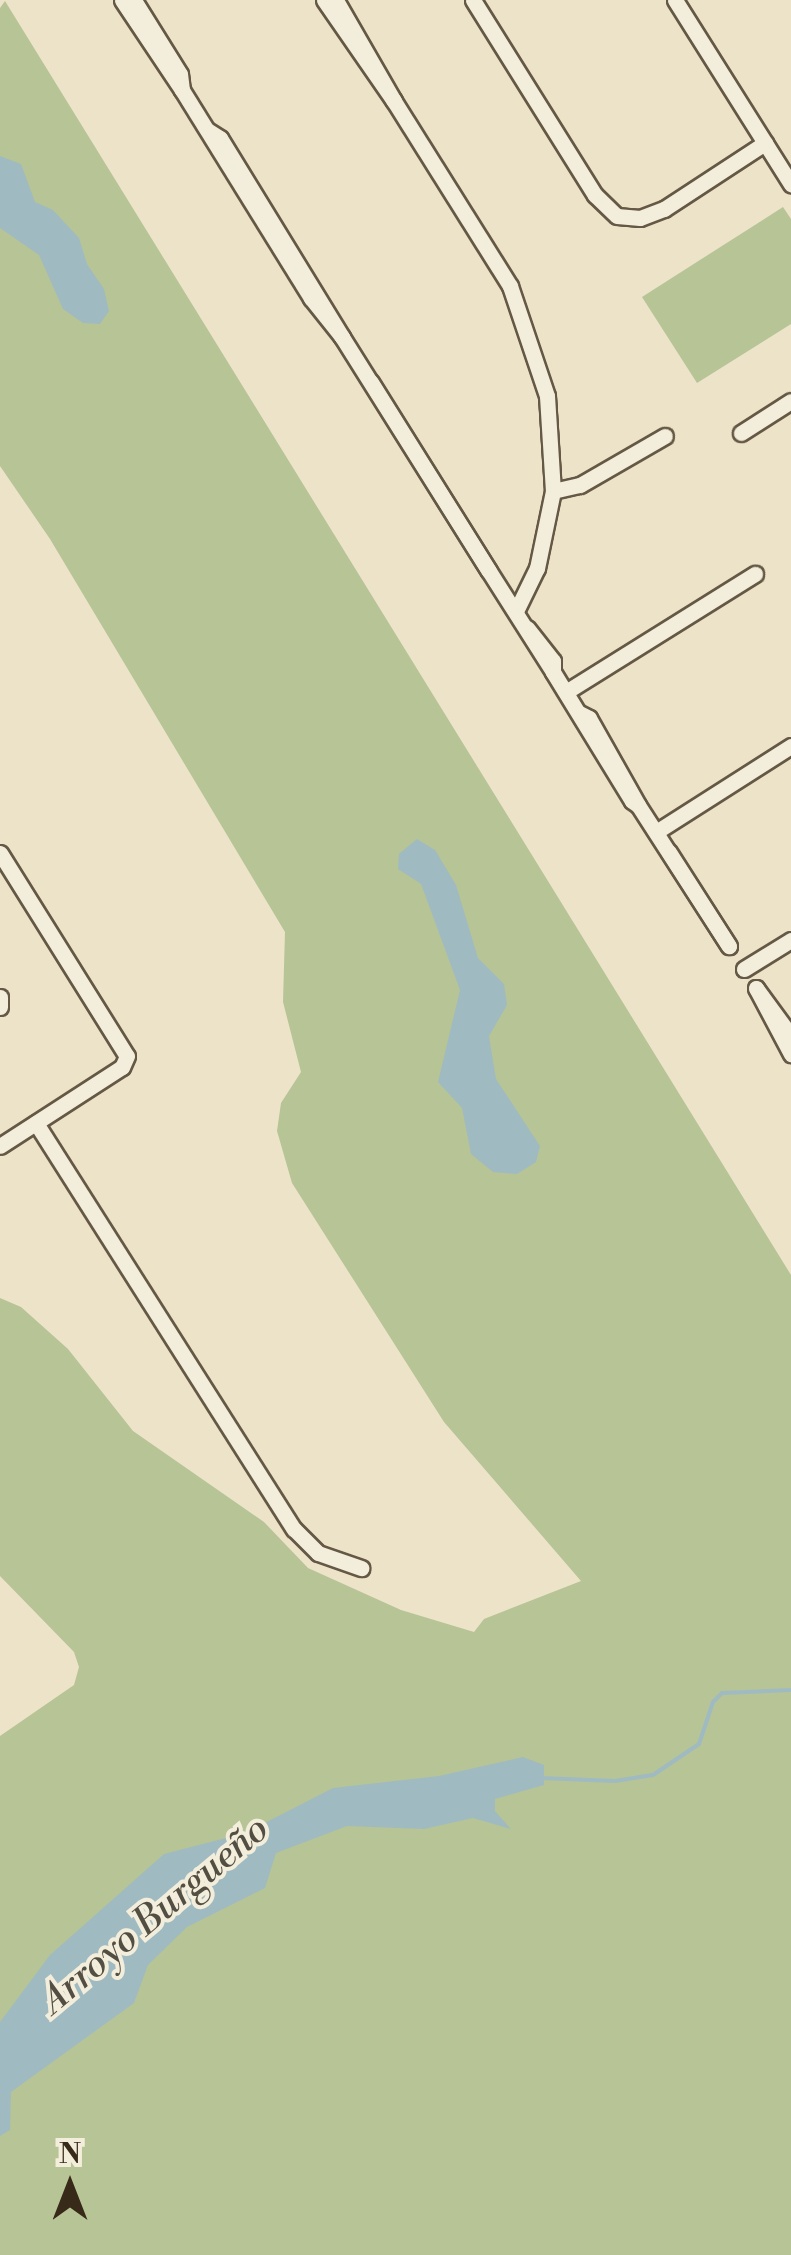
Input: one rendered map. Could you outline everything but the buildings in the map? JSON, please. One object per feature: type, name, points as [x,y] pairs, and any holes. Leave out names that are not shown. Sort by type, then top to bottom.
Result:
[{"type":"street","points":[[122,0],[292,259],[756,988],[791,1036]]},
{"type":"street","points":[[134,0],[180,74],[182,90]]},
{"type":"street","points":[[324,0],[352,34]]},
{"type":"street","points":[[336,0],[352,34],[519,304],[547,396],[552,491],[537,568],[516,611]]},
{"type":"street","points":[[473,0],[595,195],[617,216],[640,218],[664,208],[765,143]]},
{"type":"street","points":[[674,0],[791,184]]},
{"type":"street","points":[[740,432],[791,401]]},
{"type":"street","points":[[552,491],[580,485],[665,436]]},
{"type":"street","points":[[566,692],[754,574]]},
{"type":"street","points":[[656,832],[791,746]]},
{"type":"street","points":[[0,853],[127,1056],[122,1067],[0,1146]]},
{"type":"street","points":[[744,969],[791,940]]},
{"type":"street","points":[[756,988],[791,1054]]},
{"type":"street","points":[[0,997],[0,1007]]},
{"type":"street","points":[[36,1123],[294,1529],[318,1552],[361,1568]]},
{"type":"green space","points":[[5,1],[791,1275],[791,2255],[0,2255],[0,1736],[74,1685],[79,1667],[74,1652],[0,1576],[0,1298],[21,1307],[68,1349],[133,1431],[264,1522],[308,1568],[401,1610],[474,1632],[484,1619],[581,1581],[444,1422],[292,1183],[277,1131],[281,1103],[301,1072],[283,1002],[285,932],[50,539],[0,466],[0,8]]},
{"type":"green space","points":[[783,207],[791,219],[791,324],[697,383],[642,297]]},
{"type":"water","points":[[0,156],[21,164],[35,202],[53,210],[79,238],[87,264],[104,289],[109,311],[100,324],[83,323],[63,309],[39,255],[0,228]]},
{"type":"water","points":[[417,839],[435,850],[456,885],[478,958],[504,984],[507,1005],[489,1036],[496,1079],[540,1146],[536,1162],[517,1174],[493,1172],[471,1154],[462,1108],[438,1082],[460,990],[421,884],[398,869],[399,854]]},
{"type":"water","points":[[523,1757],[544,1765],[544,1785],[495,1799],[495,1811],[511,1829],[473,1818],[424,1829],[347,1826],[276,1853],[265,1888],[187,1927],[148,1965],[134,2003],[11,2092],[10,2130],[0,2136],[0,2022],[50,1955],[164,1854],[245,1833],[333,1788],[439,1776]]},
{"type":"waterway","name":"Arroyo Burgueño","points":[[540,1778],[615,1781],[653,1775],[699,1744],[713,1702],[722,1693],[791,1690]]}]
